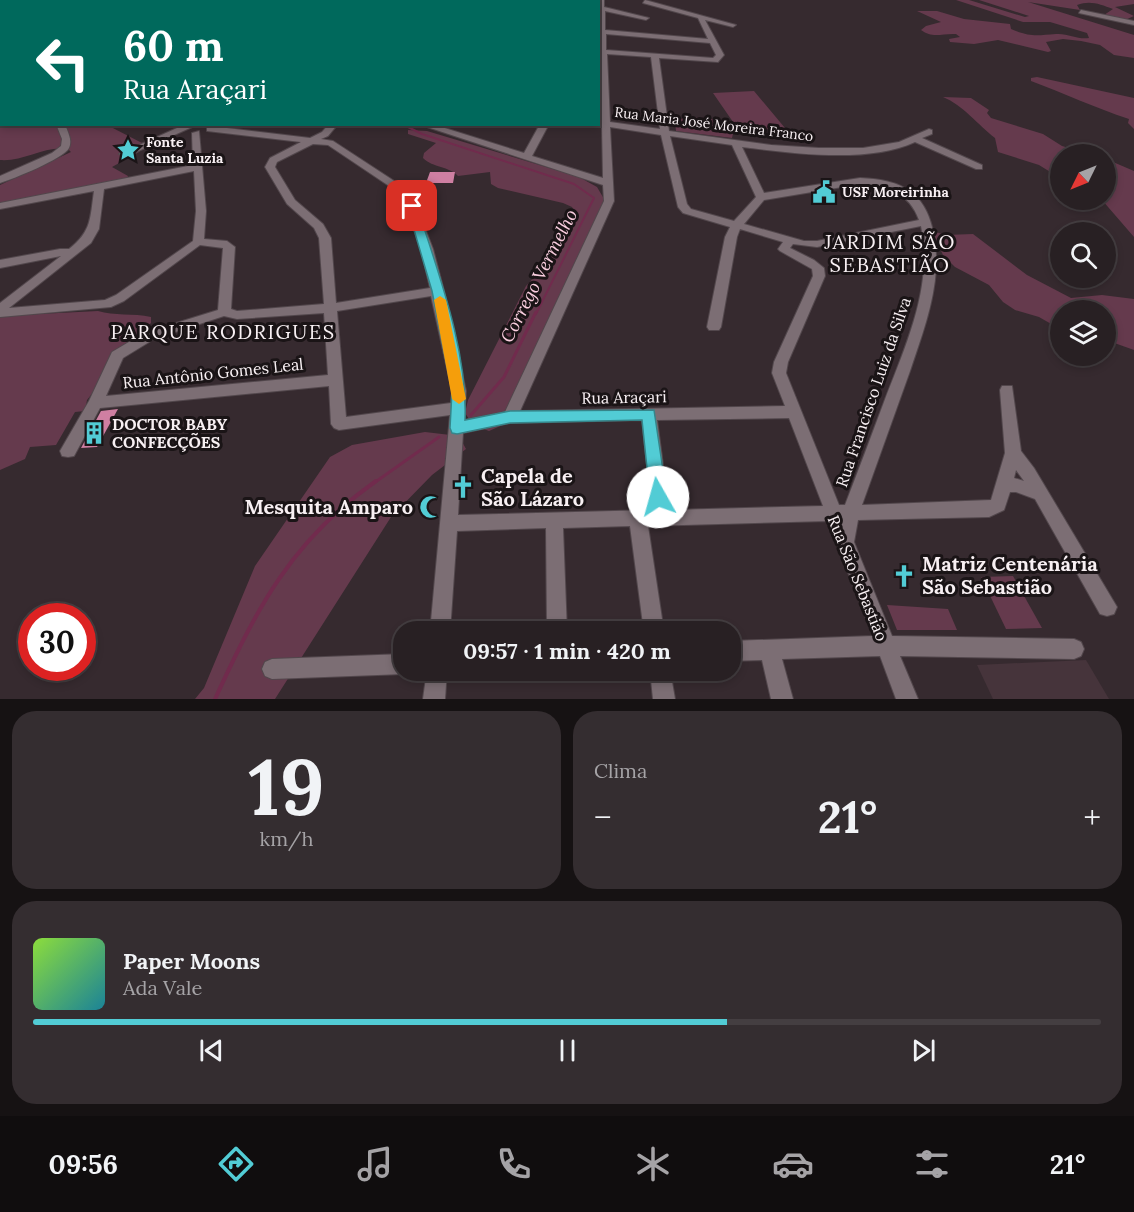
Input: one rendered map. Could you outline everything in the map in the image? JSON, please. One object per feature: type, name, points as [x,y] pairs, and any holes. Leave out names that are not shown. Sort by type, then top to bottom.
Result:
[{"type":"street","points":[[510,417],[609,201],[601,73],[601,0]]},
{"type":"street","points":[[652,36],[646,18],[645,1],[733,25]]},
{"type":"street","points":[[600,9],[646,18]]},
{"type":"street","points":[[1082,12],[1134,23]]},
{"type":"street","points":[[601,52],[707,60],[719,58],[700,16]]},
{"type":"street","points":[[1118,21],[1126,30]]},
{"type":"street","points":[[601,32],[712,41]]},
{"type":"street","points":[[655,57],[665,132],[682,205],[696,214],[789,241],[817,244],[907,226],[925,229]]},
{"type":"street","name":"Rua Maria José Moreira Franco","points":[[603,123],[735,142],[825,151],[868,152],[898,147],[918,140],[929,132]]},
{"type":"street","points":[[0,180],[56,155],[65,147],[66,139],[61,126]]},
{"type":"street","points":[[329,126],[315,139],[273,160],[270,167],[291,202],[319,226],[325,238],[332,308],[333,380],[339,424],[458,408]]},
{"type":"street","points":[[428,126],[608,183]]},
{"type":"street","points":[[526,157],[544,126]]},
{"type":"street","points":[[197,129],[201,211],[198,242]]},
{"type":"street","points":[[124,154],[197,129],[315,139],[330,143],[406,192],[427,249],[459,391],[441,621]]},
{"type":"street","points":[[918,140],[979,167]]},
{"type":"street","points":[[714,327],[731,237],[736,226],[761,197],[735,142]]},
{"type":"street","points":[[0,206],[198,167]]},
{"type":"street","name":"Rua Francisco Luiz da Silva","points":[[761,197],[860,182],[876,182],[907,193],[916,202],[925,229],[930,253],[930,278],[915,334],[851,512],[846,541]]},
{"type":"street","points":[[0,311],[87,241],[94,229],[99,187]]},
{"type":"street","points":[[0,311],[107,304],[120,298],[198,242],[214,241],[229,248],[224,312]]},
{"type":"street","name":"Rua São Sebastião","points":[[789,241],[784,249],[813,262],[818,268],[819,276],[781,362],[779,373],[792,412],[846,541],[907,699]]},
{"type":"street","points":[[0,264],[51,254],[72,253]]},
{"type":"street","points":[[68,451],[96,403],[117,355],[132,344],[224,312],[237,315],[332,308],[438,291]]},
{"type":"street","name":"Rua Antônio Gomes Leal","points":[[96,403],[333,380]]},
{"type":"street","points":[[448,523],[989,509],[998,505],[1012,453],[1007,390]]},
{"type":"street","name":"Rua Araçari","points":[[457,428],[510,417],[792,412]]},
{"type":"street","points":[[649,414],[661,518]]},
{"type":"street","points":[[1012,453],[1040,494],[1107,606]]},
{"type":"street","points":[[1002,486],[1016,485],[1040,494]]},
{"type":"street","points":[[638,518],[652,621]]},
{"type":"street","points":[[554,520],[557,621]]},
{"type":"street","points":[[741,650],[885,646],[1074,649]]},
{"type":"street","points":[[769,649],[782,699]]},
{"type":"street","points":[[272,669],[393,664]]},
{"type":"street","points":[[434,699],[436,681]]},
{"type":"street","points":[[662,681],[664,699]]},
{"type":"shaded area","points":[[956,0],[969,0],[1025,17],[1029,16],[979,0],[1134,0],[1134,4],[1115,7],[1134,16],[1125,20],[1104,15],[1113,9],[1095,3],[1077,5],[1080,10],[1028,2],[1134,35],[1134,58],[1114,55],[1100,45],[1081,41],[1063,39],[1046,42],[1051,51],[1048,52],[998,40],[974,44],[950,42],[949,39],[960,37],[956,34],[930,34],[921,30],[926,26],[941,22],[917,11],[937,11],[964,19],[1010,24],[1011,29],[1030,35],[1060,34],[1089,38],[1087,33],[1050,22],[1023,22]]},
{"type":"shaded area","points":[[1037,77],[1134,98],[1134,129],[1128,123],[1129,119],[1031,81],[1031,78]]},
{"type":"shaded area","points":[[754,91],[785,128],[740,131],[735,125],[732,138],[676,131],[675,121],[682,119],[704,118],[733,122],[713,93]]},
{"type":"shaded area","points":[[943,97],[971,98],[989,110],[987,113],[991,118],[1043,134],[1059,144],[1050,144],[1050,172],[1039,165],[998,152],[995,138],[964,110]]},
{"type":"shaded area","points":[[0,126],[109,126],[142,143],[139,152],[112,167],[128,176],[127,180],[82,194],[0,208],[0,185],[71,152],[68,149],[59,148],[17,159],[0,160]]},
{"type":"shaded area","points":[[408,130],[427,131],[579,177],[597,187],[607,204],[505,424],[489,431],[473,425],[465,413],[468,400],[526,286],[547,263],[556,240],[569,227],[576,214],[572,207],[563,203],[498,188],[491,184],[490,172],[458,176],[450,170],[431,164],[423,158],[424,153],[436,143],[408,134]]},
{"type":"shaded area","points":[[1116,163],[1134,171],[1134,237],[1111,210],[1116,210]]},
{"type":"shaded area","points":[[932,231],[946,235],[973,234],[1027,275],[1071,298],[1102,295],[1134,299],[1134,350],[1116,344],[1116,300],[1050,300],[1050,323],[1039,317],[1015,310],[1003,302],[989,285],[955,267],[943,255]]},
{"type":"shaded area","points":[[98,311],[151,317],[151,323],[138,334],[87,400],[85,411],[75,412],[56,445],[30,447],[25,459],[0,470],[0,316]]},
{"type":"shaded area","points":[[425,432],[459,436],[466,449],[432,475],[391,517],[275,699],[195,699],[204,688],[255,566],[330,457],[352,445]]},
{"type":"shaded area","points":[[1013,576],[1042,628],[1006,629],[981,577]]},
{"type":"shaded area","points":[[887,605],[948,609],[957,630],[897,630]]},
{"type":"shaded area","points":[[1086,660],[1109,699],[993,699],[977,665]]},
{"type":"building","points":[[430,172],[455,172],[453,183],[426,183]]},
{"type":"building","name":"DOCTOR BABY CONFECÇÕES","points":[[118,409],[97,447],[81,448],[101,411]]},
{"type":"waterway","name":"Corrego Vermelho","points":[[406,126],[422,134],[574,184],[594,198],[536,314]]},
{"type":"waterway","name":"Corrego Vermelho","points":[[471,415],[504,377],[536,312]]},
{"type":"waterway","name":"Corrego Vermelho","points":[[374,483],[439,437]]},
{"type":"waterway","name":"Corrego Vermelho","points":[[215,699],[246,635],[279,578],[321,528],[346,504],[376,481]]},
{"type":"slow traffic","points":[[440,300],[459,399]]},
{"type":"place","name":"Fonte Santa Luzia","points":[[128,150]]},
{"type":"place","name":"USF Moreirinha","points":[[824,192]]},
{"type":"place","name":"DOCTOR BABY CONFECÇÕES","points":[[94,433]]},
{"type":"place","name":"Capela de São Lázaro","points":[[463,487]]},
{"type":"place","name":"Mesquita Amparo","points":[[431,507]]},
{"type":"place","name":"Matriz Centenária São Sebastião","points":[[904,576]]},
{"type":"district","name":"JARDIM SÃO SEBASTIÃO","points":[[890,254]]},
{"type":"district","name":"PARQUE RODRIGUES","points":[[223,332]]},
{"type":"route","points":[[412,206],[438,291],[459,391],[457,428],[510,417],[649,414],[658,497]]}]
